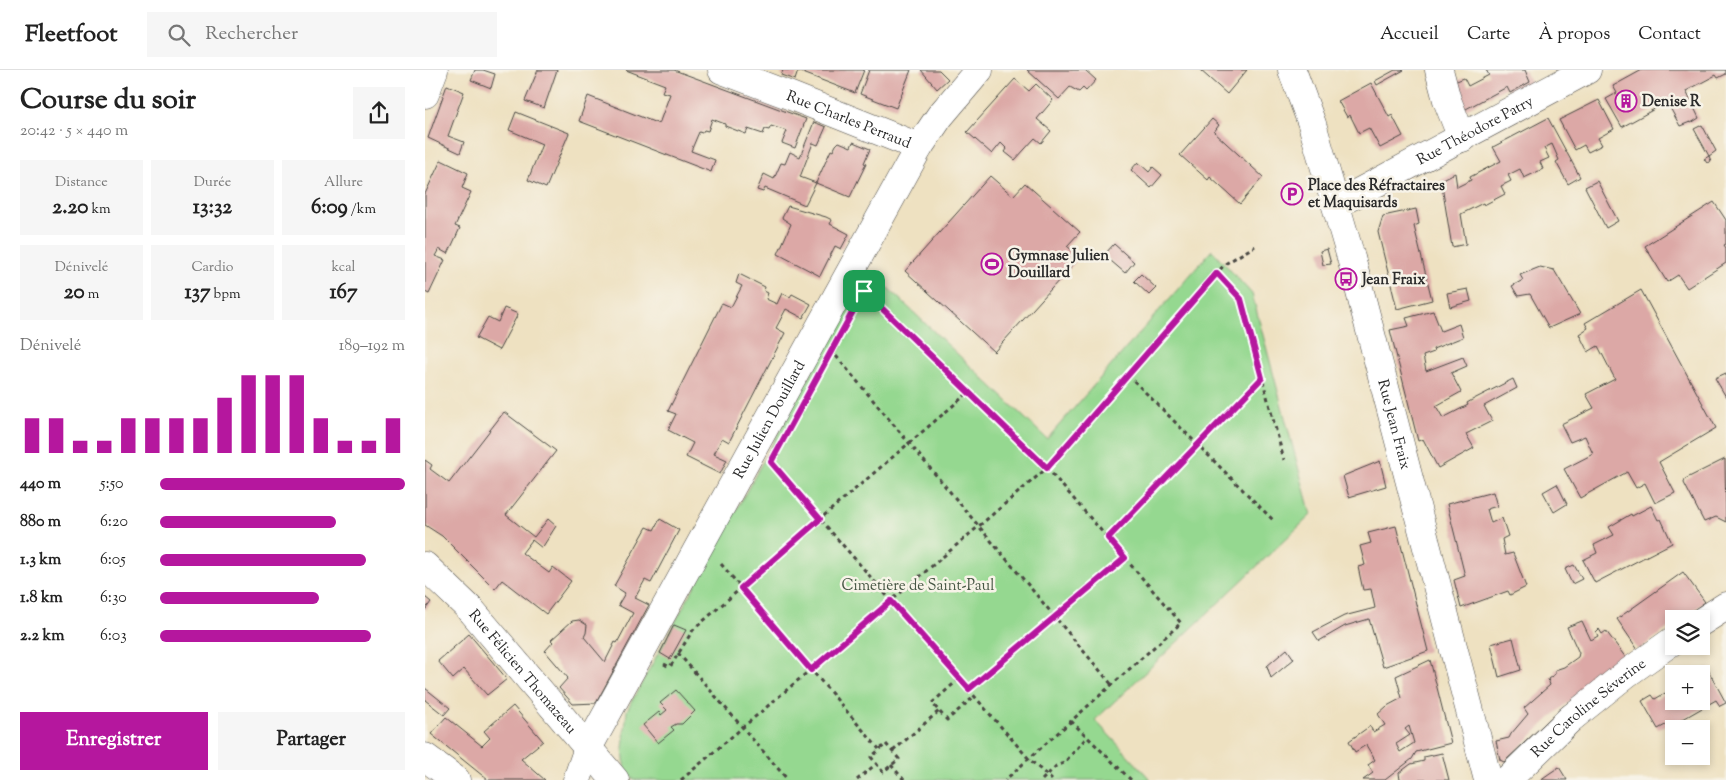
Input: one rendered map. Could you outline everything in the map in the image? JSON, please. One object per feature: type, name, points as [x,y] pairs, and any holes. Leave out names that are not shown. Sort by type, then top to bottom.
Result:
[{"type":"street","points":[[425,94],[434,70]]},
{"type":"street","name":"Rue Charles Perraud","points":[[722,70],[919,147]]},
{"type":"street","name":"Rue Julien Douillard","points":[[577,780],[588,748],[919,147],[940,116],[979,70]]},
{"type":"street","name":"Rue Jean Fraix","points":[[1293,70],[1312,124],[1334,202],[1398,437],[1487,780]]},
{"type":"street","points":[[1439,70],[1447,100],[1462,138]]},
{"type":"street","name":"Rue Théodore Patry","points":[[1334,202],[1350,197],[1587,70]]},
{"type":"street","name":"Rue Félicien Thomazeau","points":[[425,566],[472,612],[615,780]]},
{"type":"street","points":[[1710,616],[1726,606]]},
{"type":"street","name":"Rue Caroline Séverine","points":[[1507,780],[1570,719],[1626,674],[1665,646]]},
{"type":"street","points":[[425,757],[456,780]]},
{"type":"path","points":[[681,780],[1047,468],[1225,264],[1255,246]]},
{"type":"path","points":[[1217,273],[1241,299],[1284,460]]},
{"type":"path","points":[[864,291],[1047,468],[1181,623],[1005,780]]},
{"type":"path","points":[[832,351],[1112,686]]},
{"type":"path","points":[[1128,375],[1275,522]]},
{"type":"path","points":[[1108,538],[1262,378]]},
{"type":"path","points":[[788,780],[678,653],[693,630],[969,392]]},
{"type":"path","points":[[771,462],[1029,759],[1052,780]]},
{"type":"path","points":[[969,689],[1125,558]]},
{"type":"path","points":[[718,561],[879,750]]},
{"type":"path","points":[[959,679],[932,703],[947,720],[975,696]]},
{"type":"path","points":[[893,751],[939,711]]},
{"type":"path","points":[[1071,721],[1131,780]]},
{"type":"path","points":[[1042,780],[1056,766],[1064,763],[1087,737]]},
{"type":"path","points":[[886,744],[893,751],[899,759],[883,772],[871,757],[886,744]]},
{"type":"path","points":[[857,780],[876,764]]},
{"type":"path","points":[[891,765],[904,780]]},
{"type":"green space","name":"Cimetière de Saint-Paul","points":[[1212,250],[1252,294],[1311,515],[1095,720],[1151,780],[634,780],[625,769],[623,748],[627,710],[868,269],[1047,439]]},
{"type":"building","points":[[475,70],[483,70],[495,74],[491,88],[471,80]]},
{"type":"building","points":[[538,70],[557,70],[544,108],[525,101]]},
{"type":"building","points":[[626,70],[674,70],[806,119],[795,148],[782,143],[787,131],[771,126],[769,130],[765,129],[763,134],[748,129],[746,134],[712,119],[708,131],[699,132],[691,151],[715,160],[711,172],[579,121],[588,96],[659,124],[670,94],[662,92],[665,85]]},
{"type":"building","points":[[783,70],[864,70],[855,93],[798,71],[795,80],[781,75]]},
{"type":"building","points":[[869,70],[911,70],[896,108],[860,94]]},
{"type":"building","points":[[921,70],[939,70],[948,79],[937,89]]},
{"type":"building","points":[[1027,70],[1085,70],[1096,80],[1086,91],[1083,88],[1079,92],[1070,87],[1059,99]]},
{"type":"building","points":[[1200,70],[1247,70],[1227,94]]},
{"type":"building","points":[[1395,70],[1404,70],[1377,85],[1375,81]]},
{"type":"building","points":[[1486,70],[1525,70],[1530,82],[1510,93],[1507,87],[1464,110],[1452,83],[1464,78],[1468,86],[1489,75]]},
{"type":"building","points":[[1642,70],[1726,70],[1726,74],[1718,78],[1716,75],[1686,91],[1699,118],[1691,123],[1680,126],[1667,102],[1622,127],[1606,99],[1617,93],[1613,86]]},
{"type":"building","points":[[1015,79],[1029,91],[1036,84],[1053,100],[1037,119],[1051,131],[1041,143],[1035,138],[1015,160],[1005,152],[1007,149],[1001,143],[992,154],[967,132]]},
{"type":"building","points":[[1371,83],[1389,117],[1392,115],[1403,136],[1380,148],[1369,128],[1359,133],[1350,115],[1347,117],[1338,101]]},
{"type":"building","points":[[447,85],[464,92],[448,136],[464,142],[460,153],[428,138]]},
{"type":"building","points":[[1599,100],[1614,129],[1598,138],[1602,145],[1588,152],[1584,145],[1575,150],[1559,120]]},
{"type":"building","points":[[516,112],[569,133],[546,188],[528,180],[542,144],[509,130]]},
{"type":"building","points":[[1548,118],[1580,177],[1568,184],[1556,162],[1559,160],[1552,144],[1544,148],[1549,158],[1540,162],[1543,169],[1524,178],[1520,169],[1508,175],[1511,181],[1501,186],[1505,194],[1461,214],[1466,244],[1452,247],[1441,180],[1455,173],[1457,187],[1471,180],[1470,177],[1501,161],[1493,147]]},
{"type":"building","points":[[1212,119],[1219,125],[1214,132],[1263,177],[1240,204],[1210,177],[1208,180],[1180,155]]},
{"type":"building","points":[[814,122],[826,127],[818,145],[813,143],[800,177],[816,183],[805,205],[765,188],[763,192],[757,190],[764,174],[774,179],[781,163],[785,164],[790,152],[800,157]]},
{"type":"building","points":[[1702,125],[1716,151],[1709,156],[1694,129]]},
{"type":"building","points":[[839,142],[851,147],[853,142],[870,149],[864,163],[866,164],[850,197],[816,183],[831,150],[833,151]]},
{"type":"building","points":[[1709,156],[1711,161],[1707,163],[1704,159]]},
{"type":"building","points":[[441,160],[468,173],[462,188],[471,192],[455,226],[460,228],[448,254],[439,249],[435,256],[445,260],[429,294],[425,292],[425,194]]},
{"type":"building","points":[[1138,162],[1149,172],[1153,167],[1162,175],[1151,188],[1131,170]]},
{"type":"building","name":"Gymnase Julien Douillard","points":[[990,176],[1013,196],[1025,183],[1080,232],[1067,246],[1080,257],[994,352],[905,271]]},
{"type":"building","points":[[1597,181],[1618,221],[1606,228],[1585,187]]},
{"type":"building","points":[[1714,202],[1726,220],[1726,244],[1724,245],[1726,248],[1726,263],[1687,288],[1678,275],[1667,282],[1645,246]]},
{"type":"building","points":[[788,206],[826,217],[832,220],[830,224],[849,234],[841,249],[835,246],[820,276],[778,254],[791,224],[782,218]]},
{"type":"building","points":[[1416,209],[1419,224],[1414,226],[1432,300],[1397,309],[1378,232],[1383,216]]},
{"type":"building","points":[[1114,244],[1134,262],[1125,273],[1104,255]]},
{"type":"building","points":[[1327,249],[1331,264],[1323,265],[1320,251]]},
{"type":"building","points":[[1540,267],[1554,270],[1580,314],[1549,328],[1530,294],[1518,296],[1512,286],[1523,280],[1520,275]]},
{"type":"building","points":[[739,274],[765,287],[764,291],[768,293],[766,299],[777,304],[782,293],[790,297],[792,294],[811,304],[803,318],[786,309],[776,328],[785,333],[729,442],[722,438],[714,454],[727,460],[720,474],[686,457],[693,443],[668,430],[676,414],[668,411],[722,303],[731,307],[742,286],[736,283]]},
{"type":"building","points":[[1141,274],[1156,288],[1149,295],[1134,281]]},
{"type":"building","points":[[1468,289],[1471,301],[1450,307],[1447,293]]},
{"type":"building","points":[[1641,290],[1716,428],[1659,462],[1675,493],[1655,503],[1645,483],[1636,488],[1627,472],[1580,498],[1564,469],[1593,454],[1585,436],[1570,442],[1561,424],[1594,408],[1586,394],[1615,379],[1598,346],[1588,352],[1579,334],[1588,328],[1585,323]]},
{"type":"building","points":[[504,308],[518,314],[499,350],[476,338],[488,317],[498,322]]},
{"type":"building","points":[[1433,311],[1441,331],[1459,324],[1463,337],[1433,349],[1434,352],[1423,356],[1426,371],[1463,357],[1467,366],[1451,373],[1461,392],[1436,406],[1443,418],[1468,405],[1467,403],[1472,400],[1513,379],[1517,388],[1484,406],[1492,421],[1466,434],[1474,448],[1438,468],[1423,439],[1418,441],[1390,330],[1409,326],[1406,318]]},
{"type":"building","points":[[1726,373],[1726,397],[1715,378]]},
{"type":"building","points":[[504,412],[556,451],[506,515],[534,537],[548,519],[556,526],[542,548],[532,540],[522,553],[549,573],[553,567],[571,581],[546,614],[502,580],[495,589],[442,536],[425,525],[425,460],[432,465],[430,469],[449,483]]},
{"type":"building","points":[[1725,459],[1726,522],[1716,517],[1704,522],[1684,483],[1685,479]]},
{"type":"building","points":[[1380,461],[1386,486],[1349,497],[1343,476]]},
{"type":"building","points":[[1557,484],[1567,504],[1554,512],[1543,492]]},
{"type":"building","points":[[1493,492],[1497,506],[1487,509],[1491,523],[1502,518],[1508,536],[1502,539],[1505,555],[1513,553],[1526,587],[1510,595],[1508,591],[1461,608],[1454,580],[1465,576],[1447,504]]},
{"type":"building","points":[[1651,506],[1658,520],[1661,519],[1672,543],[1595,583],[1583,560],[1597,553],[1594,545],[1614,535],[1609,527],[1631,514],[1632,516]]},
{"type":"building","points":[[660,519],[679,530],[651,583],[645,580],[635,598],[649,605],[596,703],[573,704],[559,688],[568,678],[545,651],[553,642],[551,640],[572,621],[579,620],[587,625],[584,637],[605,662],[633,613],[618,605],[625,593],[614,586],[647,527],[654,530]]},
{"type":"building","points":[[1396,526],[1428,651],[1383,667],[1369,619],[1345,626],[1319,641],[1313,632],[1344,616],[1375,608],[1371,589],[1363,590],[1358,567],[1365,565],[1360,546],[1371,543],[1368,533]]},
{"type":"building","points":[[1574,565],[1582,579],[1572,584],[1565,569]]},
{"type":"building","points":[[1683,572],[1705,602],[1694,610],[1665,610],[1665,630],[1638,650],[1617,619]]},
{"type":"building","points":[[425,597],[431,602],[425,610]]},
{"type":"building","points":[[1582,621],[1591,640],[1598,636],[1596,632],[1599,629],[1602,634],[1606,631],[1626,658],[1561,708],[1504,762],[1500,760],[1496,741],[1509,738],[1528,714],[1524,708],[1550,685],[1548,679],[1555,674],[1555,670],[1564,667],[1578,657],[1579,653],[1567,627]]},
{"type":"building","points":[[674,625],[686,630],[670,659],[660,653]]},
{"type":"building","points":[[469,634],[507,679],[487,695],[464,669],[453,679],[438,661]]},
{"type":"building","points":[[1513,638],[1521,670],[1499,677],[1491,644]]},
{"type":"building","points":[[1287,649],[1294,659],[1271,678],[1267,666]]},
{"type":"building","points":[[1430,660],[1451,743],[1416,752],[1412,759],[1385,780],[1363,780],[1373,773],[1368,765],[1375,760],[1366,745],[1355,752],[1349,741],[1370,726],[1373,732],[1385,725],[1378,714],[1387,706],[1402,698],[1396,676]],"holes":[[[1409,726],[1414,743],[1400,752],[1396,744],[1410,735],[1405,729]]]},
{"type":"building","points":[[1710,674],[1726,703],[1720,706],[1716,700],[1710,703]]},
{"type":"building","points":[[425,688],[450,708],[444,715],[425,700]]},
{"type":"building","points":[[676,690],[695,711],[682,724],[676,724],[671,727],[674,730],[658,743],[643,725],[659,712],[661,715],[667,710],[660,703]]},
{"type":"building","points":[[1665,693],[1665,710],[1699,710],[1681,720],[1665,720],[1665,725],[1658,729],[1642,701],[1652,695],[1655,699]]},
{"type":"building","points":[[513,706],[543,741],[521,759],[545,780],[488,780],[431,734],[446,717],[482,746],[490,738],[484,731]]},
{"type":"building","points":[[1442,753],[1449,780],[1400,780],[1399,773],[1411,764],[1424,761],[1424,757]]},
{"type":"building","points":[[1559,767],[1567,780],[1540,780],[1550,773]]},
{"type":"place","name":"Denise R","points":[[1626,101]]},
{"type":"place","name":"Place des Réfractaires et Maquisards","points":[[1292,194]]},
{"type":"place","name":"Gymnase Julien Douillard","points":[[992,264]]},
{"type":"place","name":"Jean Fraix","points":[[1346,279]]},
{"type":"route","points":[[1217,273],[1241,299],[1262,378],[1108,538],[1125,558],[969,689],[891,601],[811,670],[741,588],[820,519],[771,462],[864,291],[1047,468],[1217,273]]}]
